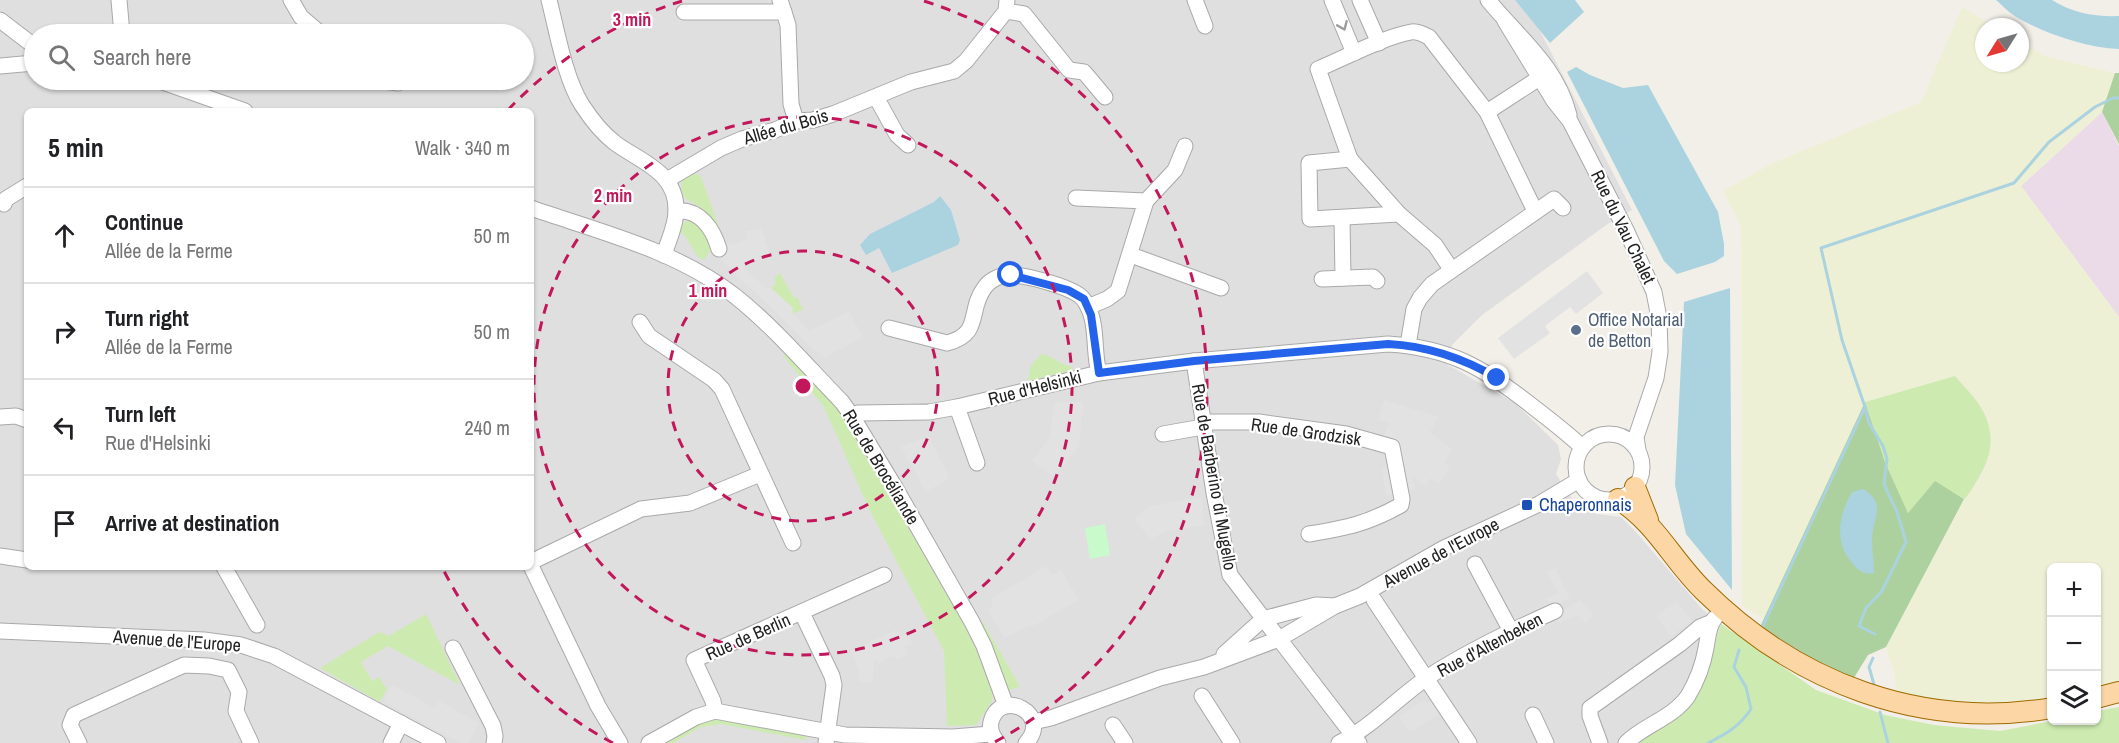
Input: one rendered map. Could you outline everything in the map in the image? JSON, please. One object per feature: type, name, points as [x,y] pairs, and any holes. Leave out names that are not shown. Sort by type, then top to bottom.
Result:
[{"type":"main road","points":[[1635,487],[1649,523]]},
{"type":"main road","points":[[1618,499],[1649,523],[1701,588],[1716,616],[1807,668],[1851,689],[1886,700],[1936,711],[1979,714],[2047,708]]},
{"type":"main road","points":[[2101,697],[2119,692]]},
{"type":"street","points":[[118,0],[121,24]]},
{"type":"street","points":[[291,0],[301,17],[309,24]]},
{"type":"street","points":[[549,0],[570,79],[581,103],[596,124],[614,142],[657,169],[667,180],[675,198],[676,211],[675,223],[664,255]]},
{"type":"street","points":[[1195,0],[1205,26]]},
{"type":"street","points":[[1332,0],[1354,53]]},
{"type":"street","points":[[1360,0],[1379,43]]},
{"type":"street","name":"Rue du Vau Chalet","points":[[1488,0],[1545,74],[1554,101],[1570,121],[1627,232],[1654,292],[1659,318],[1660,352],[1656,378],[1636,437],[1638,450]]},
{"type":"street","points":[[1006,5],[1024,14],[1069,70],[1084,72],[1105,97]]},
{"type":"street","name":"Allée du Bois","points":[[667,180],[721,148],[742,139],[775,130],[796,121],[813,120],[833,114],[911,82],[945,74],[960,67],[1006,5]]},
{"type":"street","points":[[684,12],[782,6],[790,37],[791,104],[796,121]]},
{"type":"street","points":[[0,20],[24,38]]},
{"type":"street","points":[[1451,269],[1435,245],[1399,214],[1350,159],[1318,69],[1379,43],[1412,32],[1429,37],[1487,112],[1536,211]]},
{"type":"street","points":[[0,66],[24,64]]},
{"type":"street","points":[[1487,112],[1545,74]]},
{"type":"street","points":[[185,90],[236,108]]},
{"type":"street","points":[[876,97],[897,135],[908,145]]},
{"type":"street","points":[[1088,308],[1118,291],[1146,201],[1174,170],[1185,146]]},
{"type":"street","points":[[1350,159],[1309,164],[1310,219],[1399,214]]},
{"type":"street","points":[[4,204],[6,199],[24,188]]},
{"type":"street","points":[[1076,198],[1146,201]]},
{"type":"street","points":[[1408,345],[1412,317],[1420,298],[1432,284],[1554,199],[1563,208]]},
{"type":"street","name":"Rue de Brocéliande","points":[[534,209],[664,255],[704,275],[750,309],[842,402],[972,622],[984,646],[1006,706]]},
{"type":"street","points":[[676,211],[683,210],[698,215],[711,229],[720,249]]},
{"type":"street","points":[[1342,218],[1343,278]]},
{"type":"street","points":[[1131,255],[1221,288]]},
{"type":"street","points":[[889,328],[947,343],[956,341],[971,329],[976,306],[985,286],[996,278],[1006,275],[1019,276],[1068,290],[1080,296],[1092,318],[1099,373]]},
{"type":"street","points":[[1322,279],[1373,277],[1377,281]]},
{"type":"street","points":[[640,322],[649,336],[714,380],[722,389],[793,543]]},
{"type":"street","name":"Rue d'Helsinki","points":[[852,416],[858,413],[919,413],[957,407],[1099,373],[1194,361],[1388,344],[1408,345],[1447,353],[1477,366],[1497,378],[1582,447]]},
{"type":"street","name":"Rue de Barberino di Mugello","points":[[1194,361],[1230,575],[1263,619]]},
{"type":"street","points":[[957,407],[977,463]]},
{"type":"street","name":"Rue du Vau Chalet","points":[[1617,434],[1631,427],[1646,408]]},
{"type":"street","points":[[0,417],[16,416],[24,419]]},
{"type":"street","name":"Rue de Grodzisk","points":[[1163,434],[1197,428],[1209,422],[1259,422],[1346,434],[1392,447],[1402,499],[1401,506],[1352,527],[1309,534]]},
{"type":"street","points":[[1604,434],[1617,434],[1629,440],[1638,450],[1642,469],[1635,487],[1628,494],[1618,499],[1606,500],[1595,497],[1585,490],[1576,469],[1577,458],[1582,447],[1592,438],[1604,434]]},
{"type":"street","points":[[534,562],[640,509],[690,503],[760,474]]},
{"type":"street","name":"Avenue de l'Europe","points":[[1033,722],[1160,678],[1204,667],[1279,639],[1427,557],[1539,504],[1579,480]]},
{"type":"street","points":[[0,556],[24,560]]},
{"type":"street","points":[[1475,564],[1511,631]]},
{"type":"street","points":[[226,570],[256,625]]},
{"type":"street","points":[[534,570],[598,706],[620,743]]},
{"type":"street","points":[[801,613],[884,575]]},
{"type":"street","points":[[1374,600],[1469,743]]},
{"type":"street","name":"Avenue de l'Europe","points":[[1218,660],[1263,619],[1316,605],[1335,606]]},
{"type":"street","name":"Rue d'Altenbeken","points":[[1339,743],[1357,739],[1425,679],[1471,651],[1555,611]]},
{"type":"street","name":"Rue de Berlin","points":[[715,711],[713,701],[694,660],[801,613],[834,685],[827,738]]},
{"type":"street","points":[[1600,743],[1588,711],[1590,708],[1716,616]]},
{"type":"street","points":[[1626,743],[1681,705],[1688,696],[1698,678],[1716,616]]},
{"type":"street","points":[[1263,619],[1357,739]]},
{"type":"street","name":"Avenue de l'Europe","points":[[0,631],[204,640],[241,645],[274,656],[438,743]]},
{"type":"street","points":[[453,648],[493,726],[494,743]]},
{"type":"street","points":[[79,743],[70,725],[75,715],[184,665],[209,666],[228,670],[238,692],[236,711],[250,743]]},
{"type":"street","points":[[1202,696],[1232,743]]},
{"type":"street","points":[[649,743],[696,717],[715,711],[827,738],[845,735],[995,738],[990,727],[994,714],[1006,706],[1015,705],[1023,708],[1033,722],[1033,730],[1026,743]]},
{"type":"street","points":[[1533,715],[1546,743]]},
{"type":"street","points":[[391,743],[401,723]]},
{"type":"street","points":[[1113,725],[1125,743]]},
{"type":"shaded area","points":[[0,0],[1515,0],[1538,27],[1632,210],[1609,223],[1482,315],[1453,344],[1443,362],[1515,403],[1558,445],[1561,459],[1556,474],[1576,505],[1597,514],[1621,517],[1703,610],[1721,624],[1705,672],[1630,743],[0,743]]},
{"type":"shaded area","points":[[2102,112],[2119,146],[2119,317],[2021,186]]},
{"type":"shaded area","points":[[762,228],[769,254],[743,267],[793,308],[792,313],[809,331],[849,312],[863,337],[824,358],[818,351],[814,351],[717,254],[723,245],[731,245],[748,239],[745,231]]},
{"type":"shaded area","points":[[1587,271],[1603,293],[1576,314],[1570,307],[1545,326],[1550,333],[1514,359],[1498,338]]},
{"type":"shaded area","points":[[1384,400],[1439,417],[1430,432],[1453,450],[1444,462],[1450,468],[1438,484],[1431,478],[1425,486],[1413,477],[1415,490],[1386,495],[1382,469],[1395,467],[1381,444],[1389,423],[1378,420]]},
{"type":"shaded area","points":[[1083,402],[1079,446],[1054,477],[1032,461],[1050,437],[1054,403]]},
{"type":"shaded area","points":[[928,436],[950,478],[926,492],[901,447]]},
{"type":"shaded area","points":[[1201,497],[1204,525],[1163,532],[1151,540],[1134,519],[1149,506]]},
{"type":"shaded area","points":[[1046,566],[1052,575],[1061,570],[1079,600],[1035,625],[1028,626],[1005,638],[987,610],[993,606],[990,599]]},
{"type":"shaded area","points":[[1555,569],[1570,598],[1551,606],[1546,599],[1558,593],[1547,572]]},
{"type":"shaded area","points":[[1580,600],[1593,615],[1585,623],[1578,615],[1560,623],[1556,615]]},
{"type":"shaded area","points":[[1676,601],[1693,621],[1671,636],[1656,616]]},
{"type":"shaded area","points":[[896,630],[900,637],[908,633],[912,643],[904,647],[908,654],[896,660],[894,656],[879,663],[877,659],[874,661],[873,683],[858,682],[859,670],[851,651]]},
{"type":"shaded area","points":[[392,685],[435,708],[439,701],[479,723],[468,743],[461,743],[383,702]]},
{"type":"shaded area","points":[[1433,698],[1442,713],[1410,732],[1399,717],[1424,700],[1427,703]]},
{"type":"green space","points":[[1962,7],[1981,18],[1975,18],[1975,72],[2029,72],[2029,47],[2044,56],[2115,73],[2102,112],[2021,186],[2119,317],[2119,685],[2101,689],[2101,563],[2047,563],[2047,701],[2006,706],[1936,704],[1896,696],[1895,675],[1886,647],[1964,499],[1982,475],[1990,429],[1983,411],[1955,376],[1865,402],[1764,619],[1742,606],[1741,226],[1723,191],[1771,164],[1921,102]]},
{"type":"green space","points":[[2115,73],[2119,73],[2119,144],[2102,112]]},
{"type":"green space","points":[[691,171],[701,177],[720,235],[707,213],[687,200],[681,193],[682,181]]},
{"type":"green space","points":[[695,220],[713,246],[704,260],[698,257],[684,234],[677,232],[680,225]]},
{"type":"green space","points":[[780,273],[803,309],[793,314],[792,307],[771,288],[775,285],[775,277]]},
{"type":"green space","points":[[786,353],[817,384],[858,436],[965,625],[984,666],[993,696],[976,725],[947,726],[944,651],[870,511],[824,407],[783,355]]},
{"type":"green space","points":[[1042,354],[1073,367],[1073,370],[1028,381],[1031,365]]},
{"type":"green space","points":[[1955,376],[1975,398],[1989,425],[1988,458],[1984,469],[1965,499],[1935,482],[1908,513],[1885,462],[1865,402]]},
{"type":"green space","points":[[1865,402],[1885,462],[1908,513],[1935,481],[1964,499],[1886,647],[1868,655],[1852,681],[1759,629]]},
{"type":"green space","points":[[1105,524],[1110,555],[1090,559],[1085,528]]},
{"type":"green space","points":[[426,614],[460,685],[388,646],[361,662],[372,681],[379,677],[387,689],[380,702],[320,668],[379,632],[389,636]]},
{"type":"green space","points":[[983,622],[1019,687],[1007,691],[981,625]]},
{"type":"green space","points":[[1721,624],[1816,690],[1885,715],[1934,725],[2000,731],[2047,722],[2047,725],[2101,725],[2101,710],[2119,707],[2119,743],[1630,743],[1705,672]]},
{"type":"green space","points":[[715,717],[807,734],[806,740],[721,724],[701,727],[673,743],[659,743],[697,721]]},
{"type":"water","points":[[1515,0],[1575,0],[1584,12],[1550,43]]},
{"type":"water","points":[[1996,0],[2052,0],[2084,13],[2119,16],[2119,49],[2080,43],[2054,35],[2029,24],[2029,18],[2018,18]]},
{"type":"water","points":[[1576,67],[1623,88],[1648,85],[1718,212],[1724,256],[1715,262],[1677,274],[1664,261],[1567,72]]},
{"type":"water","points":[[940,196],[951,210],[960,240],[958,245],[892,273],[879,248],[866,255],[860,245],[870,234],[934,202]]},
{"type":"water","points":[[1730,288],[1732,590],[1686,534],[1675,485],[1684,302]]},
{"type":"water","points":[[1863,489],[1871,495],[1877,506],[1872,540],[1874,573],[1862,572],[1855,566],[1847,556],[1841,538],[1841,520],[1847,501],[1852,492]]},
{"type":"waterway","points":[[1762,628],[1865,407],[1842,340],[1821,248],[2014,183],[2049,142],[2095,107],[2113,98],[2119,98]]},
{"type":"waterway","points":[[1865,407],[1869,423],[1883,446],[1887,459],[1884,484],[1897,512],[1906,542],[1882,591],[1866,608],[1859,626],[1875,634]]},
{"type":"waterway","points":[[1708,743],[1732,729],[1751,709],[1746,687],[1734,667],[1739,650]]},
{"type":"waterway","points":[[1873,658],[1869,667],[1875,688]]},
{"type":"waterway","points":[[1880,712],[1888,743]]},
{"type":"place","name":"Office Notarial de Betton","points":[[1576,330]]},
{"type":"place","name":"Chaperonnais","points":[[1527,505]]},
{"type":"route","points":[[1011,275],[1068,290],[1084,299],[1090,310],[1099,373],[1194,361],[1388,344],[1408,345],[1447,353],[1497,378]]}]
